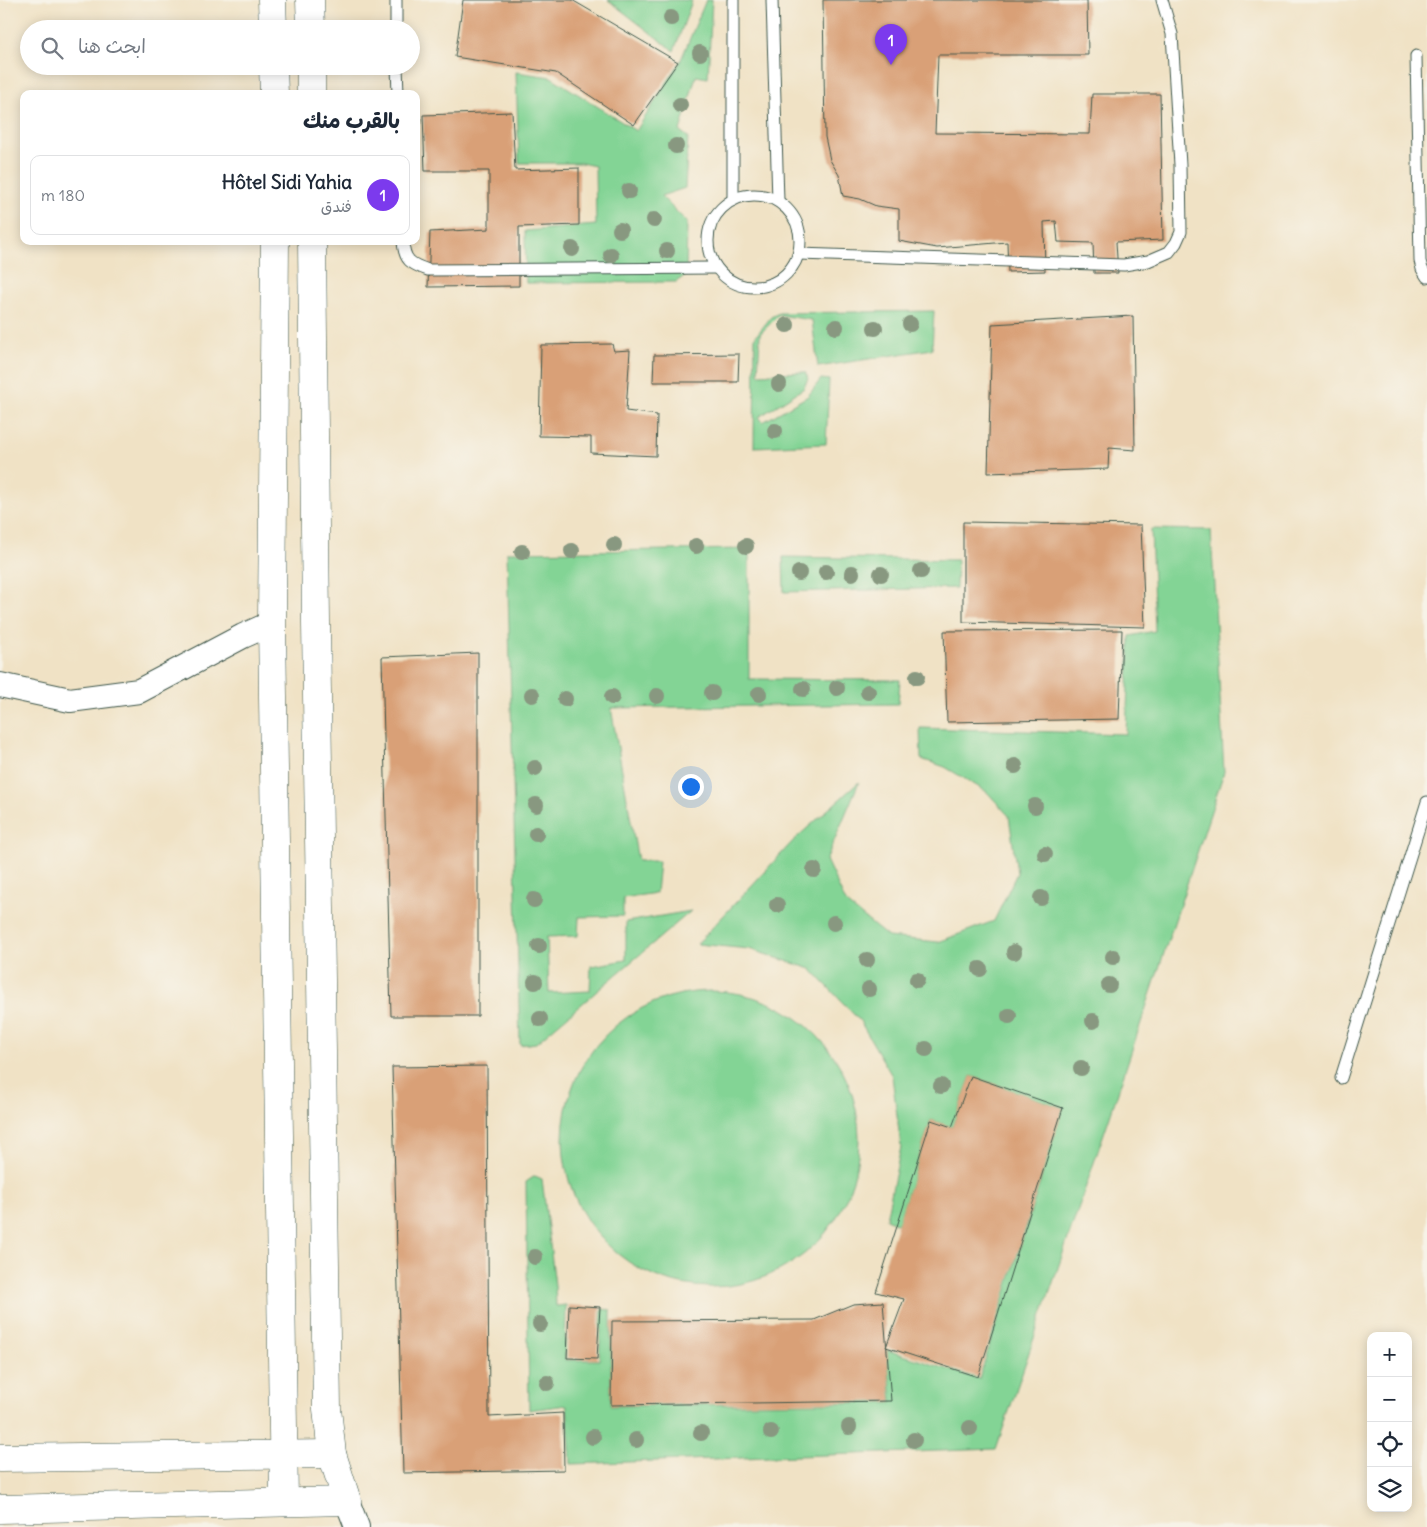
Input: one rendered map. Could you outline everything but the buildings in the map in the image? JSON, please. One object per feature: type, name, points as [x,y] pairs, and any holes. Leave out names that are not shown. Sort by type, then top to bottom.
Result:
[{"type":"street","points":[[272,0],[272,20]]},
{"type":"street","points":[[310,0],[311,20]]},
{"type":"street","points":[[273,75],[274,90]]},
{"type":"street","points":[[311,75],[311,90]]},
{"type":"street","points":[[275,245],[272,624],[284,1502]]},
{"type":"street","points":[[312,245],[327,1409],[332,1454],[357,1527]]},
{"type":"street","points":[[0,685],[70,700],[139,691],[243,636],[272,624],[316,623]]},
{"type":"street","points":[[0,1458],[332,1454]]},
{"type":"street","points":[[0,1509],[347,1501]]},
{"type":"lane","points":[[396,0],[396,20]]},
{"type":"lane","points":[[733,0],[733,199]]},
{"type":"lane","points":[[772,0],[778,202]]},
{"type":"lane","points":[[798,254],[1124,265],[1148,261],[1169,252],[1181,232],[1180,165],[1172,34],[1162,0]]},
{"type":"lane","points":[[1416,56],[1420,261],[1427,277]]},
{"type":"lane","points":[[398,75],[398,90]]},
{"type":"lane","points":[[748,194],[764,195],[778,202],[790,212],[798,226],[800,240],[798,254],[793,266],[784,276],[773,283],[761,287],[735,284],[724,277],[716,268],[708,253],[707,237],[711,222],[720,208],[733,199],[748,194]]},
{"type":"lane","points":[[403,245],[404,255],[414,265],[428,270],[716,268]]},
{"type":"lane","points":[[1341,1078],[1427,802]]},
{"type":"green space","points":[[608,0],[685,0],[692,1],[674,51]]},
{"type":"green space","points":[[706,0],[712,0],[708,78],[696,76],[680,131],[688,137],[685,188],[661,196],[687,222],[686,275],[676,282],[526,283],[525,231],[596,225],[595,166],[581,163],[519,163],[516,72],[551,77],[636,131],[680,62]]},
{"type":"green space","points":[[934,311],[932,349],[818,367],[812,320],[779,315],[760,334],[758,374],[805,372],[808,378],[804,388],[759,417],[763,422],[808,396],[821,379],[829,380],[826,444],[754,447],[755,337],[771,317],[779,313]]},
{"type":"green space","points":[[1151,529],[1211,530],[1224,772],[1113,1107],[996,1449],[571,1464],[567,1405],[529,1410],[526,1182],[535,1176],[542,1179],[556,1306],[566,1305],[565,1360],[599,1360],[602,1309],[611,1310],[611,1406],[892,1402],[887,1350],[979,1379],[1063,1108],[971,1076],[952,1127],[931,1120],[898,1224],[886,1219],[901,1147],[892,1076],[860,1021],[811,969],[749,949],[697,944],[795,839],[859,782],[826,860],[846,903],[888,937],[938,942],[994,921],[1017,873],[1009,816],[987,792],[945,767],[921,759],[920,728],[1126,734],[1130,636],[1155,631]]},
{"type":"green space","points":[[749,549],[749,679],[900,680],[898,704],[611,708],[638,861],[659,861],[656,893],[623,898],[623,916],[579,917],[578,936],[547,937],[549,993],[590,991],[591,966],[626,960],[626,922],[691,911],[536,1043],[520,1045],[507,552]]},
{"type":"green space","points":[[783,557],[957,560],[956,588],[784,592]]},
{"type":"green space","points":[[696,991],[726,991],[754,997],[781,1008],[805,1024],[826,1045],[842,1069],[853,1096],[859,1124],[859,1154],[853,1182],[842,1209],[826,1233],[805,1254],[781,1270],[754,1281],[726,1287],[696,1287],[668,1281],[641,1270],[617,1254],[596,1233],[580,1209],[569,1182],[563,1154],[563,1124],[569,1096],[580,1069],[596,1045],[617,1024],[641,1008],[668,997]]},
{"type":"place","name":"Hôtel Sidi Yahia","points":[[891,65]]}]
